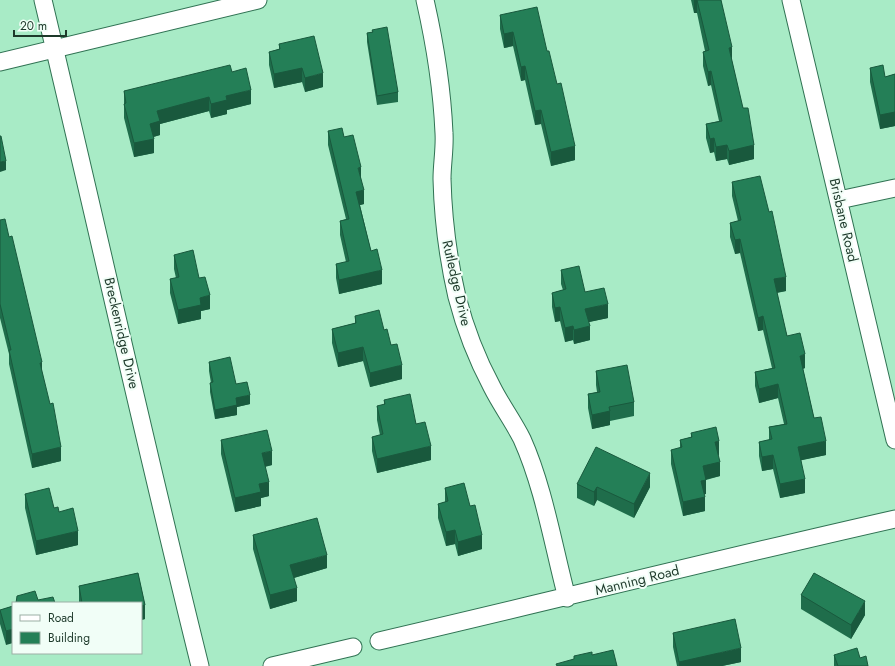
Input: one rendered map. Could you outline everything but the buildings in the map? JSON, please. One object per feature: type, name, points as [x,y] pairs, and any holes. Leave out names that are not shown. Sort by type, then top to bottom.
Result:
[{"type":"street","name":"Breckenridge Drive","points":[[43,0],[166,529],[200,666]]},
{"type":"street","points":[[0,62],[258,0]]},
{"type":"street","name":"Rutledge Drive","points":[[425,0],[437,54],[442,86],[444,135],[442,179],[445,227],[447,251],[458,298],[464,321],[485,373],[521,436],[532,463],[567,598]]},
{"type":"street","name":"Brisbane Road","points":[[791,0],[895,440]]},
{"type":"street","points":[[839,200],[895,188]]},
{"type":"street","name":"Manning Road","points":[[379,641],[567,598],[755,551],[895,520]]},
{"type":"street","points":[[272,666],[353,647]]}]
